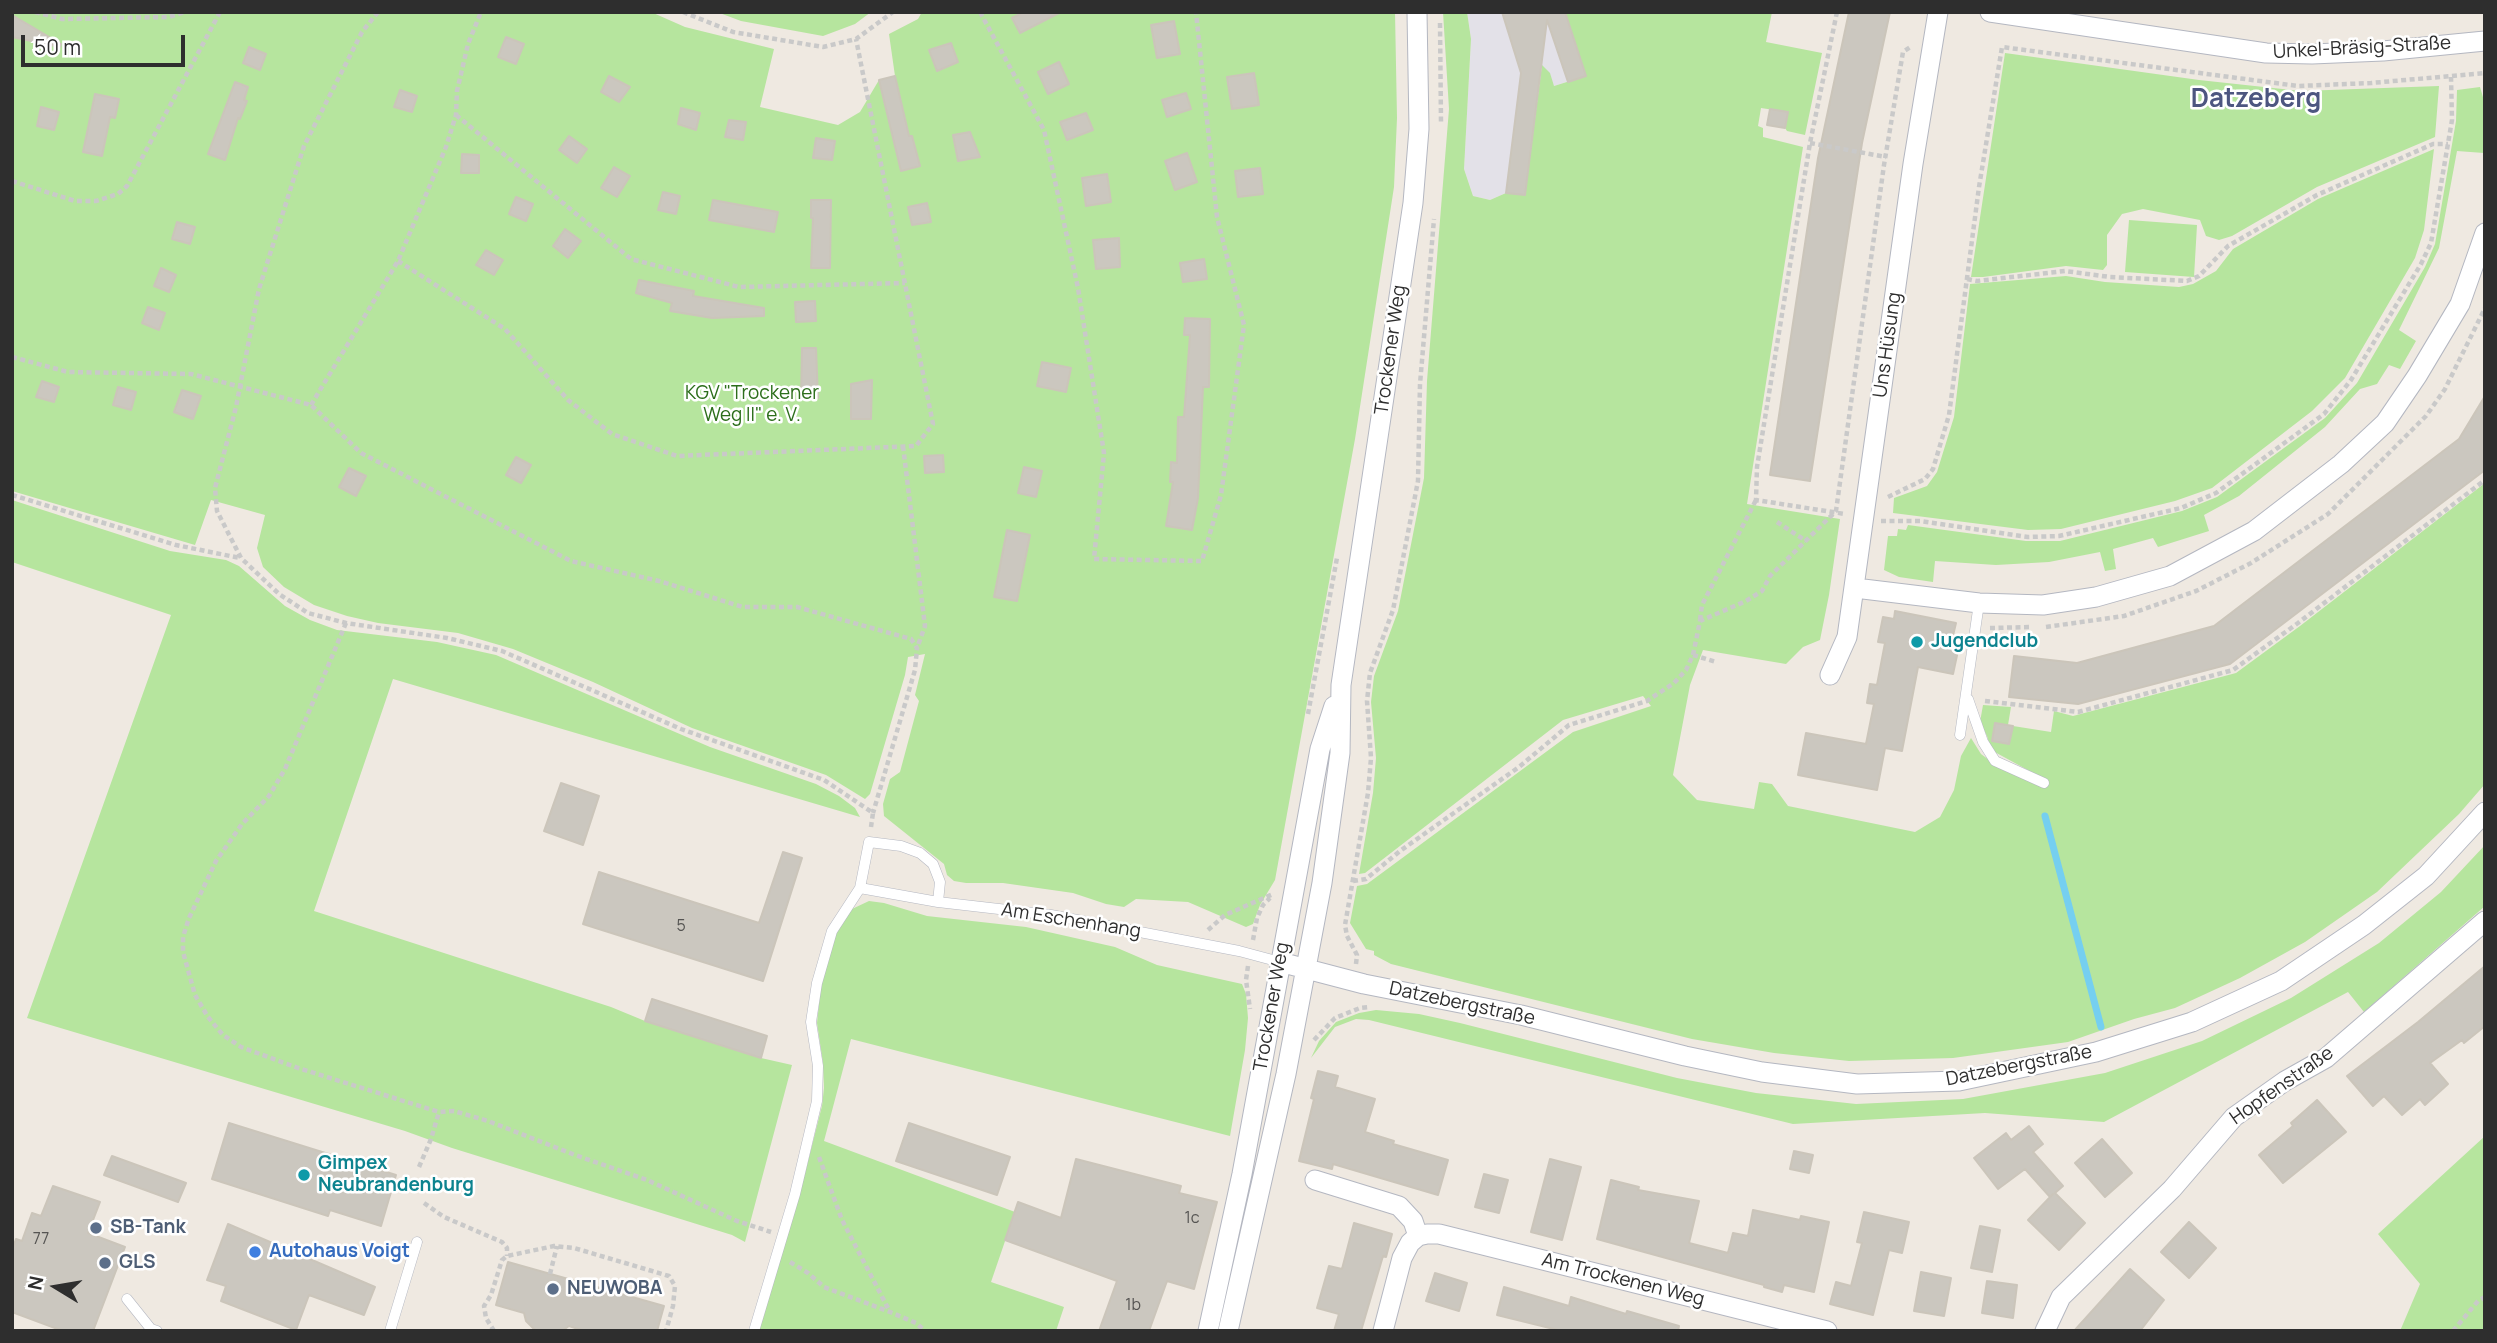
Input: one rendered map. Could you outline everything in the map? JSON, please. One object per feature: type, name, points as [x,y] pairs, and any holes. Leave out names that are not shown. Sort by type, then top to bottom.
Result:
[{"type":"street","name":"Trockener Weg","points":[[1228,1331],[1286,1074],[1322,883],[1340,753],[1341,685],[1413,203],[1419,129],[1417,12]]},
{"type":"street","name":"Uns Hüsung","points":[[1830,675],[1847,637],[1855,588],[1913,164],[1938,12]]},
{"type":"street","name":"Unkel-Bräsig-Straße","points":[[1990,12],[2266,53],[2312,54],[2484,44]]},
{"type":"street","points":[[1855,588],[1979,603],[2043,605],[2096,597],[2170,576],[2254,531],[2341,464],[2385,423],[2460,304],[2485,233]]},
{"type":"street","name":"Trockener Weg","points":[[1208,1331],[1242,1174],[1320,749],[1341,685]]},
{"type":"street","name":"Datzebergstraße","points":[[1280,962],[1352,981],[1521,1015],[1685,1056],[1762,1072],[1857,1084],[1959,1081],[2096,1052],[2192,1022],[2281,981],[2364,925],[2426,876],[2485,812]]},
{"type":"street","name":"Hopfenstraße","points":[[2045,1331],[2052,1310],[2061,1297],[2172,1189],[2234,1117],[2285,1081],[2326,1058],[2485,921]]},
{"type":"street","points":[[1315,1180],[1399,1206],[1413,1221],[1418,1236],[1410,1242],[1402,1258],[1383,1331]]},
{"type":"street","name":"Am Trockenen Weg","points":[[1418,1236],[1439,1234],[1827,1331]]},
{"type":"lane","points":[[1960,735],[1979,603]]},
{"type":"lane","points":[[1966,696],[1983,742],[1995,761],[2044,783]]},
{"type":"lane","points":[[754,1331],[795,1194],[819,1088],[811,1022],[812,1004],[832,931],[860,888],[869,842],[901,846],[927,858],[939,874],[938,902]]},
{"type":"lane","name":"Am Eschenhang","points":[[860,888],[938,902],[1051,915],[1280,962]]},
{"type":"lane","points":[[390,1331],[418,1242]]},
{"type":"lane","points":[[127,1299],[152,1330]]},
{"type":"path","points":[[35,12],[62,19],[169,17],[185,12]]},
{"type":"path","points":[[12,181],[75,201],[96,201],[118,194],[127,186],[220,12]]},
{"type":"path","points":[[378,12],[362,32],[304,146],[259,289],[236,407],[215,488],[217,512],[241,558],[279,594],[308,613],[346,623],[447,638],[502,651],[681,729],[824,780],[873,813]]},
{"type":"path","points":[[312,405],[398,261],[446,147],[456,115],[457,91],[468,44],[481,12]]},
{"type":"path","points":[[683,12],[733,33],[823,47],[856,39],[893,12]]},
{"type":"path","points":[[980,12],[1044,130],[1078,288],[1104,453],[1094,559],[1202,561],[1221,495],[1244,325],[1217,217],[1196,12]]},
{"type":"path","points":[[1438,12],[1441,41],[1441,127]]},
{"type":"path","points":[[1353,881],[1366,878],[1519,767],[1569,725],[1647,701],[1674,683],[1686,670],[1693,655],[1702,605],[1756,500],[1757,467],[1810,143],[1836,12]]},
{"type":"path","points":[[398,261],[505,329],[568,400],[612,435],[677,456],[916,446],[933,424],[856,39]]},
{"type":"path","points":[[1700,621],[1762,591],[1770,576],[1836,511],[1903,52],[1919,42]]},
{"type":"path","points":[[1885,522],[1888,496],[1925,479],[1933,469],[1949,415],[2002,47],[2298,86],[2485,74]]},
{"type":"path","points":[[1756,500],[1836,511],[1885,522],[1920,521],[2028,537],[2059,536],[2181,508],[2216,493],[2324,414],[2351,380],[2421,264],[2431,243],[2452,120],[2451,77]]},
{"type":"path","points":[[456,115],[631,259],[739,287],[905,283]]},
{"type":"path","points":[[1810,143],[1886,157]]},
{"type":"path","points":[[1967,279],[1977,281],[2065,271],[2110,277],[2187,281],[2199,276],[2228,246],[2318,195],[2433,144],[2448,144]]},
{"type":"path","points":[[1375,1007],[1346,1013],[1357,955],[1347,936],[1345,925],[1368,793],[1371,758],[1367,701],[1370,673],[1393,610],[1418,481],[1420,384],[1434,208]]},
{"type":"path","points":[[12,357],[68,372],[191,374],[312,405],[361,453],[571,561],[659,581],[743,607],[797,607],[911,639],[918,648]]},
{"type":"path","points":[[869,842],[873,813],[915,670],[925,626],[904,446]]},
{"type":"path","points":[[1966,696],[1987,702],[2078,712],[2233,670],[2298,624],[2485,480]]},
{"type":"path","points":[[12,495],[188,548],[241,558]]},
{"type":"path","points":[[1777,522],[1806,541]]},
{"type":"path","points":[[1307,718],[1337,556]]},
{"type":"path","points":[[346,623],[285,769],[269,796],[242,824],[211,873],[189,918],[183,937],[183,953],[195,995],[208,1017],[223,1035],[241,1047],[298,1069],[439,1112],[454,1111],[488,1121],[575,1156],[647,1180],[737,1221],[782,1235]]},
{"type":"path","points":[[1693,655],[1716,662]]},
{"type":"path","points":[[1196,943],[1225,915],[1273,894],[1276,881]]},
{"type":"path","points":[[419,1167],[439,1112]]},
{"type":"path","points":[[810,1134],[842,1220],[890,1312]]},
{"type":"path","points":[[424,1203],[444,1217],[502,1242],[507,1248],[507,1256]]},
{"type":"path","points":[[550,1274],[557,1246]]},
{"type":"path","points":[[494,1331],[486,1318],[484,1306],[491,1295],[502,1260],[507,1256],[557,1246],[574,1248],[669,1276],[675,1286],[666,1331]]},
{"type":"path","points":[[777,1254],[808,1273],[824,1287],[916,1323],[925,1331]]},
{"type":"path","points":[[2453,1331],[2477,1301],[2485,1297]]},
{"type":"shaded area","points":[[1467,12],[1565,12],[1586,76],[1554,86],[1541,66],[1525,195],[1506,193],[1490,200],[1473,196],[1464,169],[1471,39]]},
{"type":"green space","name":"KGV \"Trockener Weg II\" e. V.","points":[[12,12],[651,12],[685,27],[774,49],[760,107],[838,125],[860,112],[879,80],[895,76],[889,34],[918,19],[922,12],[1395,12],[1397,118],[1394,187],[1355,439],[1275,880],[1260,905],[1253,924],[1246,927],[1188,902],[1136,899],[1124,907],[1073,893],[1003,883],[954,881],[947,875],[944,864],[884,816],[883,804],[890,779],[900,772],[919,701],[915,695],[925,654],[908,657],[870,794],[865,799],[826,775],[692,728],[593,682],[513,649],[458,633],[378,623],[314,605],[284,587],[263,567],[257,548],[265,515],[211,500],[195,545],[12,491]]},
{"type":"green space","points":[[717,12],[871,12],[855,24],[823,36],[741,21]]},
{"type":"green space","points":[[1443,12],[1467,12],[1471,39],[1464,169],[1473,196],[1490,200],[1506,193],[1525,194],[1542,65],[1550,73],[1554,86],[1586,76],[1565,12],[1772,12],[1766,42],[1822,53],[1805,135],[1787,131],[1787,112],[1761,108],[1758,126],[1763,128],[1763,137],[1803,147],[1747,504],[1840,519],[1829,595],[1820,640],[1803,647],[1786,664],[1703,650],[1690,685],[1673,775],[1697,800],[1754,809],[1759,782],[1772,784],[1788,806],[1915,832],[1940,817],[1954,790],[1961,756],[1971,738],[1981,754],[1997,766],[2048,781],[1991,750],[1980,722],[1983,705],[2011,707],[2008,725],[1995,723],[1992,741],[2009,744],[2013,726],[2051,732],[2054,711],[2073,716],[2236,673],[2485,483],[2485,784],[2459,814],[2377,892],[2305,942],[2240,978],[2175,1008],[2068,1042],[1953,1058],[1849,1061],[1774,1053],[1692,1039],[1391,964],[1374,955],[1374,951],[1366,949],[1350,923],[1357,886],[1367,884],[1573,732],[1651,706],[1643,696],[1563,720],[1365,873],[1359,874],[1373,793],[1376,758],[1371,702],[1374,676],[1398,611],[1424,478],[1427,381],[1449,109]]},
{"type":"green space","points":[[2005,53],[2301,91],[2439,86],[2435,137],[2317,187],[2232,236],[2219,240],[2206,236],[2200,220],[2143,209],[2122,214],[2107,235],[2107,265],[2103,270],[2066,266],[1971,277]]},
{"type":"green space","points":[[2480,87],[2485,104],[2484,153],[2457,151],[2439,248],[2399,330],[2416,341],[2400,369],[2389,365],[2377,384],[2360,389],[2325,427],[2239,496],[2204,515],[2209,531],[2158,547],[2153,538],[2113,549],[2116,569],[2105,571],[2100,552],[2049,562],[1996,565],[1935,561],[1933,582],[1899,577],[1884,570],[1888,536],[1897,536],[1898,529],[1906,530],[1908,525],[2026,541],[2060,541],[2182,511],[2217,497],[2325,418],[2357,383],[2425,267],[2435,244],[2456,121],[2457,90]]},
{"type":"green space","points":[[2434,149],[2424,230],[2415,258],[2345,378],[2312,411],[2212,488],[2175,501],[2061,529],[2028,530],[1893,513],[1894,498],[1927,486],[1937,472],[1954,417],[1970,284],[2066,276],[2105,282],[2179,287],[2193,284],[2216,271],[2233,249],[2318,199]]},
{"type":"green space","points":[[2129,220],[2197,225],[2194,277],[2125,272]]},
{"type":"green space","points":[[12,500],[170,551],[226,560],[239,566],[285,606],[310,620],[337,630],[437,642],[496,655],[710,747],[816,784],[855,808],[860,817],[393,679],[314,911],[611,1007],[645,1021],[761,1058],[792,1065],[745,1242],[732,1235],[405,1131],[27,1018],[171,615],[12,562]]},
{"type":"green space","points":[[2485,845],[2485,906],[2364,1012],[2348,992],[2104,1122],[1985,1113],[1793,1124],[1369,1020],[1356,1019],[1335,1027],[1311,1058],[1319,1041],[1336,1022],[1376,1010],[1419,1014],[1677,1078],[1756,1093],[1856,1104],[1963,1099],[2105,1073],[2202,1041],[2291,998],[2379,943],[2441,892]]},
{"type":"green space","points":[[869,901],[927,916],[1026,927],[1115,947],[1157,965],[1242,984],[1246,994],[1248,1018],[1230,1136],[851,1039],[824,1141],[1015,1212],[991,1282],[1064,1307],[1056,1331],[759,1331],[799,1197],[822,1106],[823,1063],[817,1023],[821,985],[841,924],[852,909]]},
{"type":"green space","points":[[2485,1136],[2485,1331],[2400,1331],[2420,1284],[2378,1234]]},
{"type":"building","points":[[1024,12],[1061,12],[1020,33],[1012,18]]},
{"type":"building","points":[[1502,12],[1565,12],[1586,76],[1568,82],[1547,20],[1525,195],[1506,193],[1521,73]]},
{"type":"building","points":[[1849,12],[1890,12],[1862,143],[1810,481],[1770,475],[1818,158]]},
{"type":"building","points":[[12,15],[61,44],[60,47],[12,37]]},
{"type":"building","points":[[1174,21],[1180,54],[1157,58],[1151,25]]},
{"type":"building","points":[[506,37],[524,44],[516,64],[498,57]]},
{"type":"building","points":[[951,43],[958,62],[937,71],[929,50]]},
{"type":"building","points":[[249,47],[266,54],[260,70],[243,63]]},
{"type":"building","points":[[1059,62],[1069,84],[1048,94],[1038,72]]},
{"type":"building","points":[[1254,73],[1259,105],[1232,109],[1227,77]]},
{"type":"building","points":[[609,76],[630,87],[619,102],[601,92]]},
{"type":"building","points":[[895,76],[909,136],[912,136],[920,166],[901,171],[879,80]]},
{"type":"building","points":[[235,82],[248,87],[244,100],[247,101],[240,119],[238,118],[225,160],[208,154]]},
{"type":"building","points":[[400,90],[417,96],[412,112],[394,107]]},
{"type":"building","points":[[1186,93],[1191,109],[1167,117],[1162,100]]},
{"type":"building","points":[[95,94],[119,99],[115,118],[110,117],[102,156],[83,152]]},
{"type":"building","points":[[41,107],[59,112],[54,130],[37,126]]},
{"type":"building","points":[[681,108],[700,113],[696,130],[678,124]]},
{"type":"building","points":[[1770,109],[1788,112],[1785,128],[1767,125]]},
{"type":"building","points":[[1086,113],[1093,130],[1067,140],[1060,122]]},
{"type":"building","points":[[729,120],[746,122],[743,140],[725,137]]},
{"type":"building","points":[[970,132],[980,157],[958,161],[953,135]]},
{"type":"building","points":[[569,136],[587,149],[577,163],[559,150]]},
{"type":"building","points":[[816,138],[835,141],[832,160],[813,158]]},
{"type":"building","points":[[1187,153],[1197,182],[1175,190],[1165,161]]},
{"type":"building","points":[[462,154],[479,155],[479,173],[461,173]]},
{"type":"building","points":[[614,167],[630,176],[617,197],[601,188]]},
{"type":"building","points":[[1260,168],[1263,194],[1238,197],[1235,171]]},
{"type":"building","points":[[1107,174],[1111,202],[1086,206],[1082,178]]},
{"type":"building","points":[[663,192],[680,196],[676,214],[658,210]]},
{"type":"building","points":[[516,197],[533,204],[526,221],[509,214]]},
{"type":"building","points":[[713,200],[778,212],[774,232],[709,220]]},
{"type":"building","points":[[811,200],[831,200],[830,268],[811,268]]},
{"type":"building","points":[[927,203],[931,222],[912,225],[908,207]]},
{"type":"building","points":[[177,222],[195,227],[190,244],[172,239]]},
{"type":"building","points":[[565,229],[581,241],[568,258],[553,246]]},
{"type":"building","points":[[1119,238],[1120,267],[1096,269],[1093,240]]},
{"type":"building","points":[[486,250],[503,260],[494,275],[476,265]]},
{"type":"building","points":[[1204,259],[1207,279],[1183,282],[1180,263]]},
{"type":"building","points":[[161,268],[176,275],[169,292],[154,286]]},
{"type":"building","points":[[639,280],[694,291],[693,296],[764,308],[764,316],[712,318],[670,311],[672,303],[636,293]]},
{"type":"building","points":[[815,301],[816,321],[796,322],[795,302]]},
{"type":"building","points":[[148,307],[165,313],[159,330],[142,323]]},
{"type":"building","points":[[1185,318],[1210,319],[1209,387],[1203,387],[1198,498],[1192,530],[1166,526],[1173,482],[1170,482],[1171,462],[1177,463],[1178,417],[1184,417],[1190,335],[1184,335]]},
{"type":"building","points":[[802,348],[816,348],[818,398],[801,398]]},
{"type":"building","points":[[1042,362],[1071,368],[1066,392],[1037,386]]},
{"type":"building","points":[[872,380],[871,419],[851,419],[851,384]]},
{"type":"building","points":[[42,381],[59,387],[54,402],[36,397]]},
{"type":"building","points":[[118,387],[136,392],[131,410],[113,405]]},
{"type":"building","points":[[182,390],[201,396],[193,419],[174,412]]},
{"type":"building","points":[[2485,396],[2485,470],[2230,664],[2078,704],[2009,697],[2014,656],[2077,663],[2214,626],[2459,439]]},
{"type":"building","points":[[943,455],[944,472],[925,473],[924,456]]},
{"type":"building","points":[[516,457],[531,465],[521,483],[506,475]]},
{"type":"building","points":[[1024,467],[1042,471],[1036,497],[1018,493]]},
{"type":"building","points":[[349,468],[366,476],[356,496],[339,487]]},
{"type":"building","points":[[1007,530],[1030,535],[1017,601],[994,597]]},
{"type":"building","points":[[1895,611],[1956,623],[1951,644],[1959,646],[1953,674],[1918,667],[1902,751],[1885,748],[1877,790],[1798,775],[1806,733],[1866,744],[1874,704],[1867,703],[1870,684],[1877,685],[1885,643],[1878,642],[1883,617],[1894,619]]},
{"type":"building","points":[[1995,723],[2013,726],[2009,744],[1992,741]]},
{"type":"building","points":[[561,783],[599,796],[583,845],[544,831]]},
{"type":"building","points":[[783,852],[802,858],[763,981],[583,924],[599,872],[759,923]]},
{"type":"building","points":[[2485,966],[2485,1026],[2464,1043],[2462,1040],[2430,1063],[2448,1084],[2425,1105],[2420,1099],[2402,1115],[2384,1096],[2373,1106],[2347,1076]]},
{"type":"building","points":[[652,999],[767,1036],[761,1058],[645,1021]]},
{"type":"building","points":[[1318,1071],[1338,1076],[1335,1087],[1375,1099],[1365,1132],[1394,1141],[1393,1144],[1448,1160],[1438,1195],[1333,1164],[1332,1169],[1299,1161]]},
{"type":"building","points":[[2317,1100],[2346,1132],[2283,1183],[2259,1155],[2293,1126],[2291,1123]]},
{"type":"building","name":"Gimpex Neubrandenburg","points":[[229,1123],[396,1175],[381,1226],[330,1210],[328,1216],[212,1179]]},
{"type":"building","points":[[909,1123],[1010,1157],[997,1195],[896,1161]]},
{"type":"building","points":[[2029,1126],[2043,1144],[2033,1152],[2063,1186],[2055,1193],[2085,1223],[2059,1250],[2028,1220],[2053,1194],[2050,1197],[2025,1169],[1998,1189],[1974,1158],[2006,1133],[2011,1140]]},
{"type":"building","points":[[2102,1139],[2132,1173],[2105,1197],[2075,1163]]},
{"type":"building","points":[[1794,1151],[1813,1155],[1809,1173],[1790,1169]]},
{"type":"building","points":[[112,1156],[186,1183],[178,1202],[104,1175]]},
{"type":"building","points":[[1076,1159],[1181,1186],[1179,1193],[1217,1202],[1194,1289],[1167,1281],[1149,1331],[1099,1331],[1117,1281],[1005,1240],[1018,1202],[1061,1218]]},
{"type":"building","points":[[1550,1159],[1581,1167],[1562,1240],[1531,1232]]},
{"type":"building","points":[[1484,1174],[1508,1180],[1499,1213],[1475,1207]]},
{"type":"building","points":[[1611,1180],[1639,1187],[1638,1190],[1699,1201],[1689,1243],[1728,1253],[1733,1233],[1748,1236],[1753,1210],[1800,1220],[1801,1216],[1829,1222],[1814,1292],[1784,1285],[1782,1292],[1597,1239]]},
{"type":"building","points":[[53,1186],[100,1202],[88,1233],[125,1247],[93,1331],[63,1331],[12,1312],[12,1250],[16,1239],[22,1241],[32,1213],[41,1216]]},
{"type":"building","points":[[1864,1212],[1909,1222],[1902,1253],[1889,1250],[1873,1315],[1830,1304],[1836,1282],[1851,1286],[1862,1243],[1857,1242]]},
{"type":"building","points":[[2189,1222],[2216,1248],[2189,1278],[2161,1252]]},
{"type":"building","points":[[1354,1223],[1392,1234],[1361,1331],[1334,1331],[1339,1314],[1317,1308],[1329,1266],[1342,1269]]},
{"type":"building","name":"Autohaus Voigt","points":[[228,1224],[375,1287],[364,1315],[309,1295],[296,1330],[221,1301],[226,1286],[207,1280]]},
{"type":"building","points":[[1980,1226],[2000,1230],[1992,1272],[1971,1268]]},
{"type":"building","name":"NEUWOBA","points":[[508,1262],[664,1306],[657,1331],[584,1331],[569,1326],[562,1331],[536,1331],[526,1321],[524,1313],[496,1305]]},
{"type":"building","points":[[2130,1269],[2164,1300],[2140,1331],[2074,1331]]},
{"type":"building","points":[[1921,1272],[1951,1278],[1944,1316],[1914,1311]]},
{"type":"building","points":[[1435,1273],[1467,1283],[1459,1311],[1426,1301]]},
{"type":"building","points":[[1987,1281],[2017,1285],[2013,1318],[1982,1313]]},
{"type":"building","points":[[1504,1287],[1569,1306],[1571,1297],[1626,1314],[1627,1311],[1679,1326],[1678,1331],[1562,1331],[1497,1315]]},
{"type":"waterway","points":[[2045,816],[2101,1027]]},
{"type":"place","name":"Jugendclub","points":[[1917,642]]},
{"type":"place","name":"Gimpex Neubrandenburg","points":[[304,1175]]},
{"type":"place","name":"SB-Tank","points":[[96,1228]]},
{"type":"place","name":"Autohaus Voigt","points":[[255,1252]]},
{"type":"place","name":"GLS","points":[[105,1263]]},
{"type":"place","name":"NEUWOBA","points":[[553,1289]]},
{"type":"district","name":"Datzeberg","points":[[2256,100]]}]
